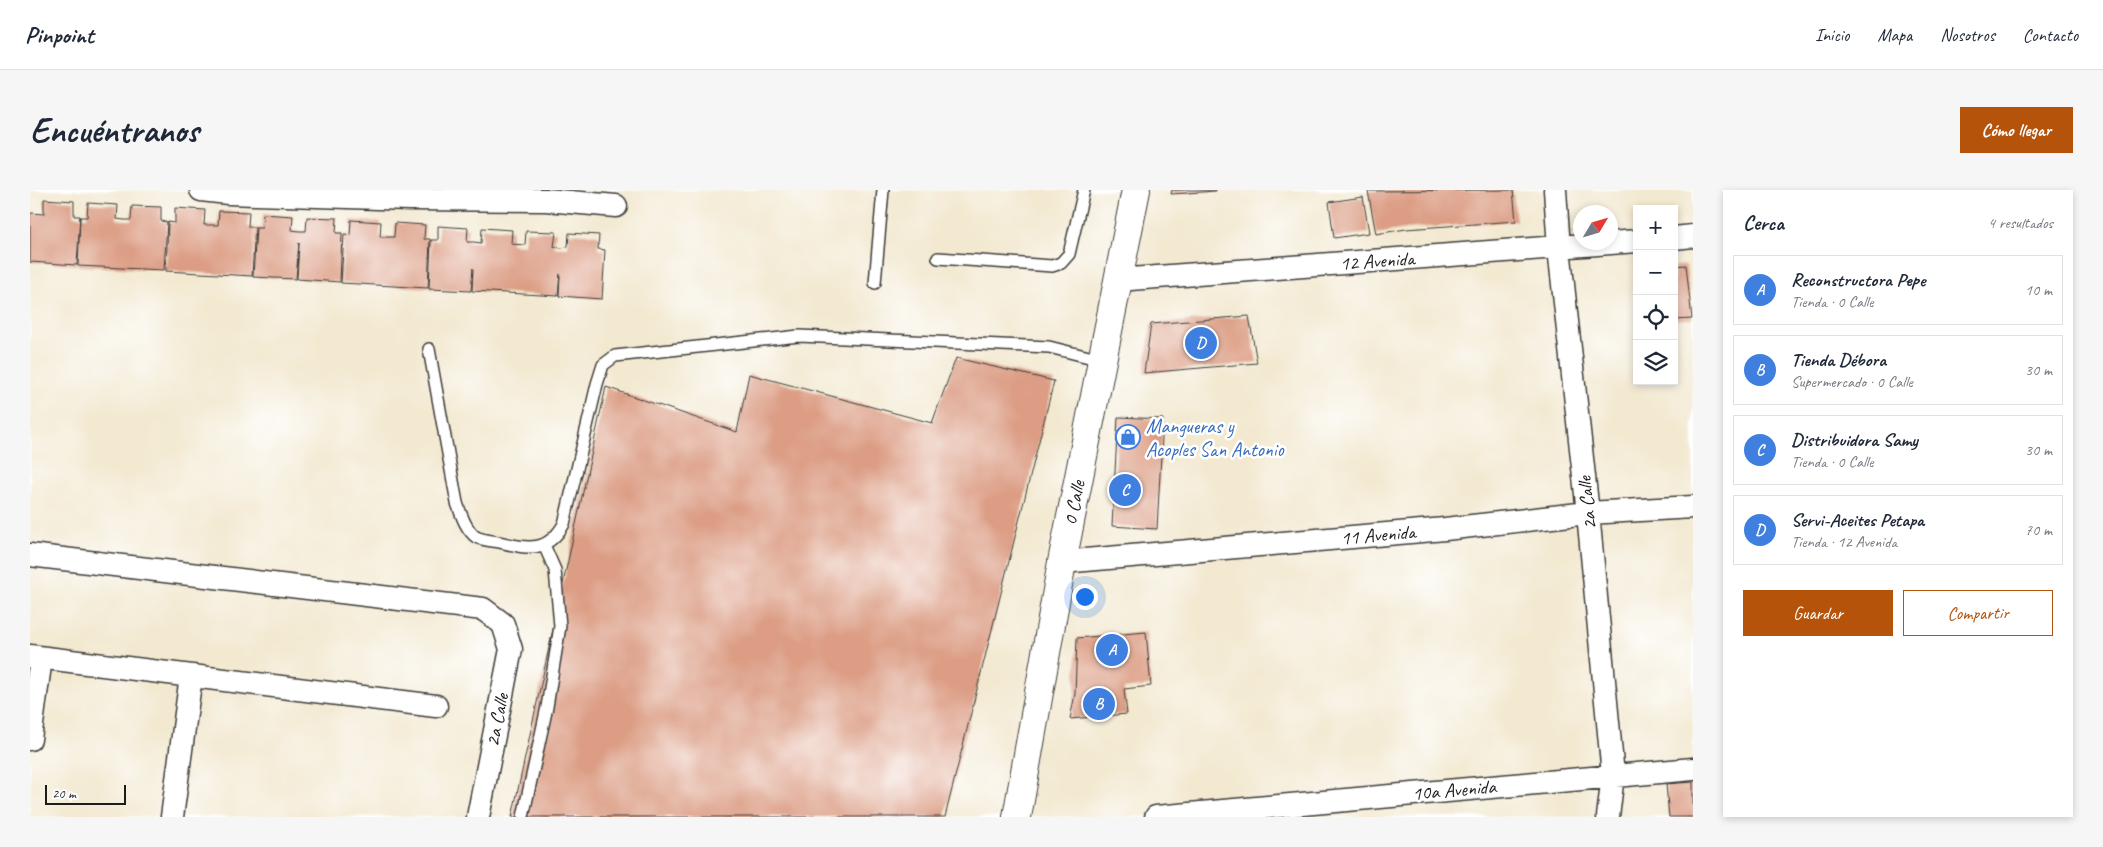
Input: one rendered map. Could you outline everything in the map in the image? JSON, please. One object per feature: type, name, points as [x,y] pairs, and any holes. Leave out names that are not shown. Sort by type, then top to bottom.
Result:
[{"type":"main road","name":"0 Calle","points":[[1017,817],[1062,562],[1136,190]]},
{"type":"street","points":[[201,190],[228,192],[547,195],[616,206]]},
{"type":"street","name":"2a Calle","points":[[1555,190],[1559,248],[1614,776],[1608,817]]},
{"type":"street","points":[[1678,238],[1693,236]]},
{"type":"street","name":"12 Avenida","points":[[1117,280],[1633,241]]},
{"type":"street","name":"11 Avenida","points":[[1062,562],[1445,529],[1588,513],[1693,507]]},
{"type":"street","name":"2a Calle","points":[[30,555],[483,609],[503,624],[511,649],[478,817]]},
{"type":"street","points":[[30,739],[36,657],[436,706]]},
{"type":"street","points":[[172,817],[191,676]]},
{"type":"street","name":"10a Avenida","points":[[1156,817],[1693,769]]},
{"type":"lane","points":[[875,284],[883,190]]},
{"type":"lane","points":[[938,258],[1052,266],[1061,263],[1069,254],[1084,190]]},
{"type":"lane","points":[[429,349],[457,503],[463,520],[476,537],[521,547],[544,546],[556,537],[564,524],[597,384],[603,365],[615,356],[799,336],[1049,347],[1101,360]]},
{"type":"lane","points":[[523,817],[547,708],[560,626],[555,570],[544,546]]},
{"type":"building","points":[[1172,190],[1216,190],[1216,191],[1171,194]]},
{"type":"building","points":[[1513,190],[1516,221],[1406,229],[1376,234],[1368,191]]},
{"type":"building","points":[[1363,197],[1369,233],[1334,238],[1329,202]]},
{"type":"building","points":[[44,199],[74,201],[74,216],[80,216],[77,265],[30,262],[30,213],[44,214]]},
{"type":"building","points":[[88,203],[118,205],[117,219],[124,220],[131,220],[132,206],[161,207],[161,221],[167,222],[164,270],[78,266],[80,217],[87,217]]},
{"type":"building","points":[[175,208],[205,210],[204,225],[218,225],[219,211],[249,212],[248,227],[255,227],[252,276],[166,271],[168,222],[175,223]]},
{"type":"building","points":[[263,214],[293,216],[292,230],[299,231],[306,231],[307,217],[337,218],[336,233],[342,233],[340,282],[297,279],[299,243],[296,279],[253,277],[256,228],[262,228]]},
{"type":"building","points":[[351,220],[381,222],[380,237],[394,237],[395,223],[425,225],[424,239],[430,239],[428,288],[341,283],[344,234],[350,235]]},
{"type":"building","points":[[438,226],[468,228],[467,242],[481,243],[482,228],[512,230],[511,244],[525,245],[526,231],[556,232],[554,247],[561,248],[568,247],[569,233],[599,235],[598,249],[605,250],[602,299],[559,296],[560,274],[558,296],[472,291],[473,268],[471,291],[429,289],[431,240],[438,240]]},
{"type":"building","points":[[1686,265],[1692,319],[1678,320],[1678,266]]},
{"type":"building","points":[[1249,316],[1257,363],[1144,373],[1151,324]]},
{"type":"building","points":[[956,358],[1054,381],[945,817],[512,817],[606,387],[737,432],[749,374],[932,423]]},
{"type":"building","points":[[1118,417],[1163,419],[1157,529],[1112,526]]},
{"type":"building","points":[[1146,632],[1151,686],[1124,689],[1127,714],[1070,719],[1075,694],[1077,638]]},
{"type":"building","points":[[1693,782],[1693,817],[1669,817],[1666,784]]},
{"type":"place","name":"Servi-Aceites Petapa","points":[[1201,343]]},
{"type":"place","name":"Mangueras y Acoples San Antonio","points":[[1128,437]]},
{"type":"place","name":"Distribuidora Samy","points":[[1125,490]]},
{"type":"place","name":"Reconstructora Pepe","points":[[1112,650]]},
{"type":"place","name":"Tienda Débora","points":[[1099,704]]}]
